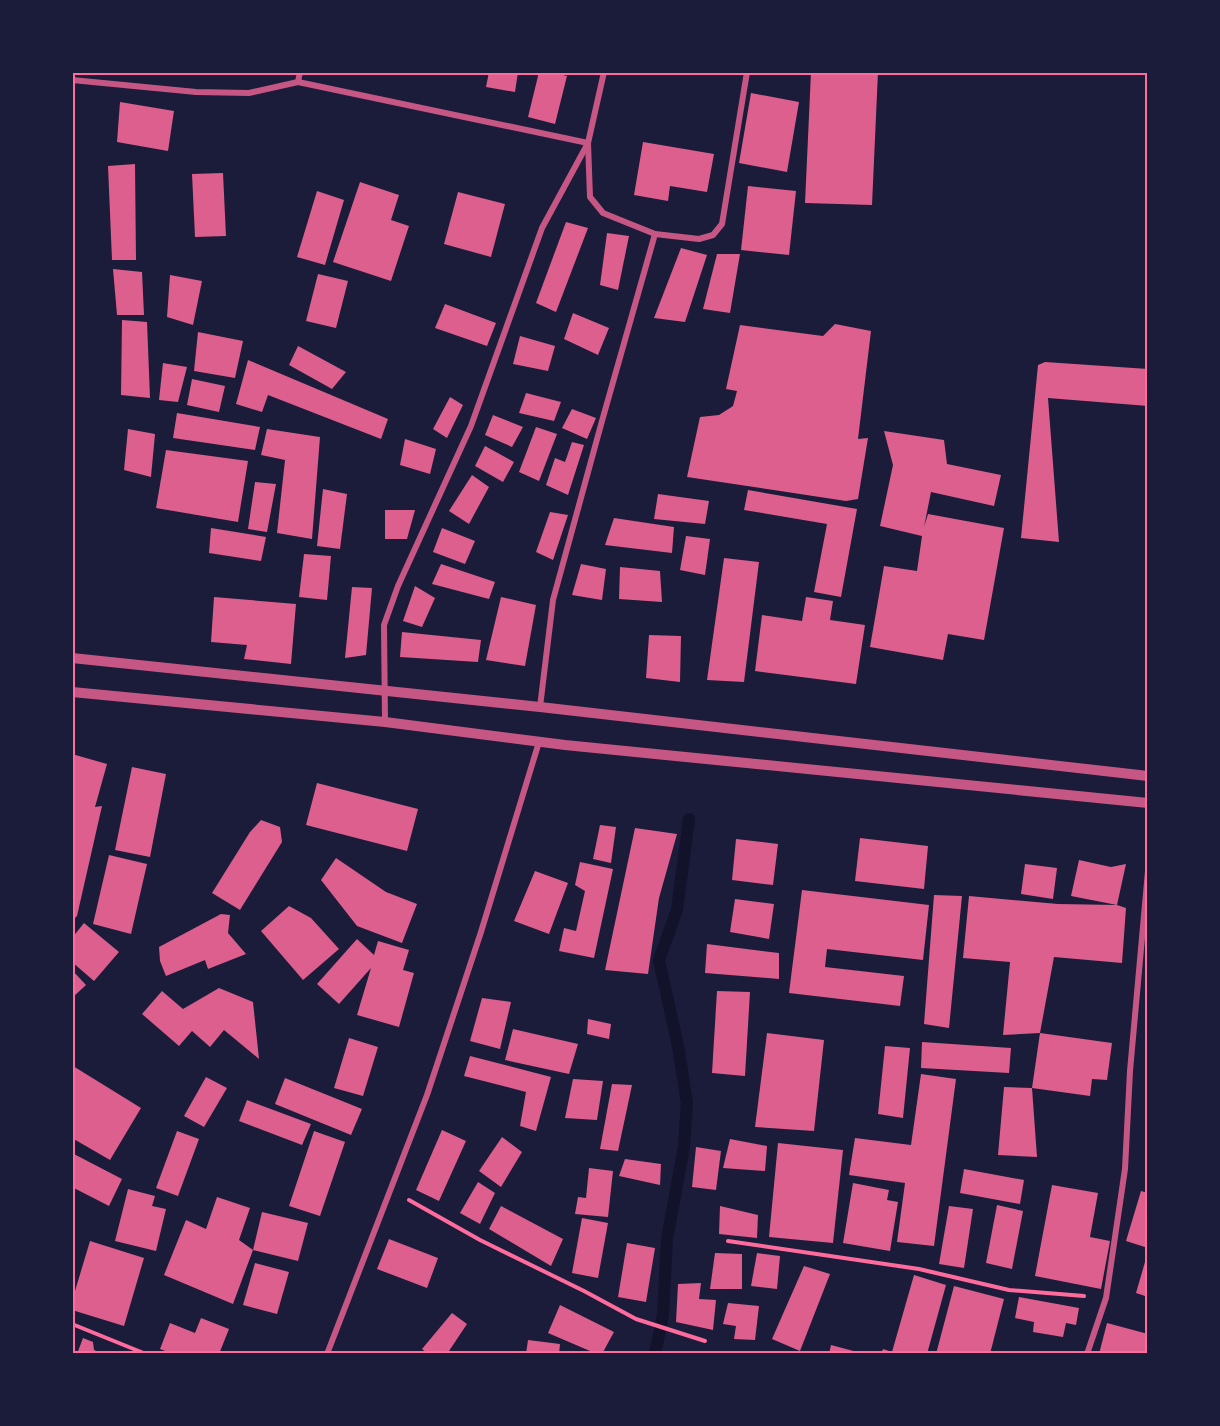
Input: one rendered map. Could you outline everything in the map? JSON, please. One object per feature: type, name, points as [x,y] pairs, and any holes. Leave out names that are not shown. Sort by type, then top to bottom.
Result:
[{"type":"street","points":[[298,82],[300,72]]},
{"type":"street","points":[[603,72],[588,143],[590,197],[603,213],[656,234],[699,239],[713,235],[722,224],[747,72]]},
{"type":"street","points":[[72,80],[196,92],[249,93],[298,82],[588,143]]},
{"type":"street","points":[[385,722],[384,625],[398,586],[471,426],[542,228],[588,143]]},
{"type":"street","points":[[540,707],[553,600],[598,432],[656,234]]},
{"type":"street","points":[[72,658],[540,707],[1148,776]]},
{"type":"street","points":[[72,691],[385,722],[539,742],[1148,803]]},
{"type":"street","points":[[327,1354],[427,1095],[481,932],[539,742]]},
{"type":"street","points":[[1087,1354],[1106,1298],[1125,1168],[1130,1071],[1148,871]]},
{"type":"path","points":[[390,1190],[480,1240],[585,1291],[636,1319],[705,1341]]},
{"type":"path","points":[[728,1241],[919,1269],[1009,1290],[1106,1298]]},
{"type":"path","points":[[72,1324],[146,1354]]},
{"type":"building","points":[[489,72],[518,72],[515,92],[486,87]]},
{"type":"building","points":[[539,72],[567,76],[555,124],[528,117]]},
{"type":"building","points":[[811,72],[878,72],[872,205],[805,203]]},
{"type":"building","points":[[751,93],[799,102],[787,172],[739,163]]},
{"type":"building","points":[[120,102],[174,111],[168,151],[117,142]]},
{"type":"building","points":[[643,142],[714,154],[707,192],[670,186],[668,201],[634,195]]},
{"type":"building","points":[[135,164],[136,260],[112,260],[108,166]]},
{"type":"building","points":[[223,173],[226,236],[195,237],[192,174]]},
{"type":"building","points":[[360,182],[399,195],[391,220],[409,226],[391,281],[333,262]]},
{"type":"building","points":[[748,186],[796,191],[789,255],[741,250]]},
{"type":"building","points":[[317,191],[344,200],[325,265],[297,257]]},
{"type":"building","points":[[458,192],[505,204],[491,257],[444,244]]},
{"type":"building","points":[[566,222],[588,228],[556,312],[536,303]]},
{"type":"building","points":[[607,233],[629,236],[618,290],[600,285]]},
{"type":"building","points":[[681,248],[707,255],[685,322],[654,318]]},
{"type":"building","points":[[717,254],[740,254],[730,313],[703,309]]},
{"type":"building","points":[[113,269],[142,272],[144,315],[117,315]]},
{"type":"building","points":[[318,274],[348,281],[336,328],[306,321]]},
{"type":"building","points":[[170,275],[202,281],[193,325],[167,317]]},
{"type":"building","points":[[445,304],[496,323],[487,346],[435,328]]},
{"type":"building","points":[[573,313],[609,328],[598,355],[564,339]]},
{"type":"building","points":[[122,320],[147,322],[150,398],[121,395]]},
{"type":"building","points":[[835,324],[871,331],[858,439],[868,438],[858,499],[846,501],[687,477],[700,417],[719,415],[733,406],[737,391],[726,389],[740,325],[823,336]]},
{"type":"building","points":[[198,332],[243,341],[235,378],[194,371]]},
{"type":"building","points":[[520,336],[555,346],[548,371],[513,364]]},
{"type":"building","points":[[298,346],[346,372],[332,389],[289,365]]},
{"type":"building","points":[[248,360],[388,419],[381,439],[268,395],[262,412],[236,404]]},
{"type":"building","points":[[1045,362],[1148,369],[1148,406],[1048,398],[1059,542],[1021,538],[1038,365]]},
{"type":"building","points":[[163,363],[187,367],[178,402],[159,400]]},
{"type":"building","points":[[192,379],[225,386],[219,412],[187,405]]},
{"type":"building","points":[[526,393],[561,402],[554,421],[519,413]]},
{"type":"building","points":[[450,397],[463,405],[447,438],[433,429]]},
{"type":"building","points":[[572,409],[596,418],[587,439],[562,428]]},
{"type":"building","points":[[177,413],[260,427],[255,450],[173,438]]},
{"type":"building","points":[[493,415],[523,427],[512,447],[485,435]]},
{"type":"building","points":[[536,427],[557,434],[539,481],[519,472]]},
{"type":"building","points":[[128,429],[155,434],[151,477],[124,470]]},
{"type":"building","points":[[267,429],[320,437],[312,539],[277,533],[285,460],[261,455]]},
{"type":"building","points":[[884,431],[944,440],[947,464],[1001,475],[994,506],[931,492],[924,527],[928,514],[1004,528],[984,640],[948,634],[943,660],[870,647],[884,566],[917,571],[922,536],[880,526],[893,465]]},
{"type":"building","points":[[405,439],[436,449],[430,474],[400,465]]},
{"type":"building","points":[[572,442],[584,445],[568,495],[546,485],[555,458],[565,462]]},
{"type":"building","points":[[485,446],[514,462],[503,482],[475,466]]},
{"type":"building","points":[[166,450],[248,461],[238,522],[156,508]]},
{"type":"building","points":[[472,475],[489,487],[469,524],[449,511]]},
{"type":"building","points":[[255,482],[276,484],[267,532],[248,529]]},
{"type":"building","points":[[323,489],[347,494],[340,549],[317,546]]},
{"type":"building","points":[[748,490],[857,509],[841,597],[814,592],[827,524],[744,510]]},
{"type":"building","points":[[658,494],[709,501],[705,524],[654,519]]},
{"type":"building","points":[[385,510],[415,510],[407,539],[385,539]]},
{"type":"building","points":[[550,512],[568,515],[553,560],[536,552]]},
{"type":"building","points":[[614,518],[674,527],[672,553],[605,545]]},
{"type":"building","points":[[211,528],[266,537],[261,561],[209,553]]},
{"type":"building","points":[[442,528],[475,541],[465,564],[433,552]]},
{"type":"building","points":[[686,536],[710,539],[705,575],[680,570]]},
{"type":"building","points":[[304,554],[331,556],[327,600],[299,597]]},
{"type":"building","points":[[724,558],[759,562],[744,682],[707,680]]},
{"type":"building","points":[[441,564],[495,582],[489,599],[432,584]]},
{"type":"building","points":[[581,564],[606,569],[602,600],[572,595]]},
{"type":"building","points":[[620,567],[660,571],[662,602],[619,599]]},
{"type":"building","points":[[415,586],[435,598],[422,627],[403,621]]},
{"type":"building","points":[[352,587],[372,588],[366,655],[345,658]]},
{"type":"building","points":[[214,597],[296,604],[291,664],[244,659],[247,645],[211,642]]},
{"type":"building","points":[[501,597],[536,605],[525,666],[486,660]]},
{"type":"building","points":[[806,597],[833,601],[830,620],[865,625],[856,684],[755,671],[762,615],[802,621]]},
{"type":"building","points":[[402,632],[481,640],[478,662],[400,657]]},
{"type":"building","points":[[649,635],[681,636],[680,682],[646,678]]},
{"type":"building","points":[[72,754],[107,764],[95,807],[102,806],[77,916],[72,921]]},
{"type":"building","points":[[132,767],[166,774],[150,857],[115,850]]},
{"type":"building","points":[[317,783],[418,809],[407,851],[306,825]]},
{"type":"building","points":[[261,820],[280,827],[282,842],[240,910],[212,893],[250,832]]},
{"type":"building","points":[[600,825],[616,827],[611,863],[593,859]]},
{"type":"building","points":[[635,828],[677,834],[659,898],[648,974],[605,970]]},
{"type":"building","points":[[860,838],[928,846],[924,889],[855,881]]},
{"type":"building","points":[[736,839],[778,844],[773,885],[732,880]]},
{"type":"building","points":[[109,855],[147,864],[131,934],[93,924]]},
{"type":"building","points":[[336,858],[386,892],[417,904],[402,943],[357,926],[321,880]]},
{"type":"building","points":[[1079,860],[1111,867],[1126,864],[1117,905],[1071,896]]},
{"type":"building","points":[[580,862],[613,869],[594,958],[559,951],[564,928],[576,931],[585,891],[575,885]]},
{"type":"building","points":[[1025,864],[1057,868],[1053,899],[1021,894]]},
{"type":"building","points":[[535,871],[568,883],[549,934],[514,921]]},
{"type":"building","points":[[802,890],[929,905],[923,960],[827,949],[825,967],[904,976],[900,1006],[789,993]]},
{"type":"building","points":[[934,895],[962,896],[949,1028],[924,1024]]},
{"type":"building","points":[[969,896],[1058,904],[1117,905],[1126,908],[1122,963],[1054,957],[1040,1033],[1003,1035],[1010,962],[963,958]]},
{"type":"building","points":[[735,899],[774,904],[769,939],[730,932]]},
{"type":"building","points":[[289,906],[311,918],[339,949],[303,980],[261,931]]},
{"type":"building","points":[[221,914],[230,915],[228,933],[246,954],[208,969],[205,960],[166,976],[160,961],[159,947]]},
{"type":"building","points":[[84,923],[119,952],[94,981],[72,962],[72,938]]},
{"type":"building","points":[[357,939],[374,955],[378,941],[409,950],[403,970],[414,973],[399,1027],[357,1015],[371,968],[339,1004],[317,984]]},
{"type":"building","points":[[707,944],[779,953],[779,979],[705,973]]},
{"type":"building","points":[[72,970],[86,985],[72,998]]},
{"type":"building","points":[[219,988],[253,1002],[259,1059],[224,1030],[210,1047],[192,1031],[179,1046],[142,1014],[162,991],[183,1009]]},
{"type":"building","points":[[717,991],[750,992],[745,1076],[712,1073]]},
{"type":"building","points":[[482,998],[511,1002],[500,1049],[470,1041]]},
{"type":"building","points":[[588,1019],[611,1024],[609,1039],[587,1034]]},
{"type":"building","points":[[513,1029],[578,1044],[569,1074],[505,1060]]},
{"type":"building","points":[[767,1033],[824,1040],[814,1131],[755,1127]]},
{"type":"building","points":[[1040,1033],[1112,1043],[1107,1080],[1092,1079],[1090,1096],[1032,1088]]},
{"type":"building","points":[[349,1038],[378,1047],[363,1096],[334,1088]]},
{"type":"building","points":[[922,1042],[1011,1048],[1009,1073],[921,1068]]},
{"type":"building","points":[[885,1046],[910,1048],[903,1118],[878,1114]]},
{"type":"building","points":[[470,1056],[551,1077],[536,1131],[520,1126],[526,1092],[464,1076]]},
{"type":"building","points":[[73,1066],[141,1108],[110,1160],[72,1138]]},
{"type":"building","points":[[921,1074],[956,1079],[934,1246],[897,1242],[905,1183],[849,1175],[855,1138],[911,1145]]},
{"type":"building","points":[[206,1077],[227,1088],[204,1127],[184,1116]]},
{"type":"building","points":[[285,1078],[362,1109],[351,1135],[275,1104]]},
{"type":"building","points":[[573,1079],[603,1081],[597,1120],[565,1118]]},
{"type":"building","points":[[612,1084],[632,1085],[618,1151],[600,1149]]},
{"type":"building","points":[[1004,1087],[1032,1088],[1037,1157],[998,1155]]},
{"type":"building","points":[[247,1100],[311,1124],[302,1145],[239,1121]]},
{"type":"building","points":[[442,1130],[466,1141],[439,1201],[416,1190]]},
{"type":"building","points":[[177,1131],[199,1139],[178,1196],[156,1188]]},
{"type":"building","points":[[314,1131],[345,1142],[320,1216],[289,1206]]},
{"type":"building","points":[[502,1137],[522,1152],[501,1187],[479,1171]]},
{"type":"building","points":[[730,1139],[767,1146],[765,1171],[723,1168]]},
{"type":"building","points":[[778,1143],[843,1150],[833,1243],[769,1237]]},
{"type":"building","points":[[696,1147],[721,1151],[716,1190],[692,1187]]},
{"type":"building","points":[[72,1153],[122,1179],[109,1206],[72,1187]]},
{"type":"building","points":[[625,1159],[661,1164],[660,1185],[619,1176]]},
{"type":"building","points":[[589,1168],[613,1171],[608,1217],[575,1214],[578,1197],[586,1198]]},
{"type":"building","points":[[964,1169],[1024,1180],[1020,1204],[960,1193]]},
{"type":"building","points":[[478,1182],[495,1193],[480,1224],[460,1213]]},
{"type":"building","points":[[853,1183],[889,1190],[887,1200],[898,1202],[890,1251],[843,1243]]},
{"type":"building","points":[[1052,1185],[1098,1193],[1090,1237],[1110,1241],[1101,1289],[1035,1276]]},
{"type":"building","points":[[128,1189],[155,1196],[152,1206],[166,1209],[156,1251],[115,1241]]},
{"type":"building","points":[[1141,1191],[1148,1193],[1148,1248],[1126,1241]]},
{"type":"building","points":[[217,1197],[250,1208],[239,1240],[253,1250],[233,1304],[164,1275],[186,1220],[206,1229]]},
{"type":"building","points":[[997,1205],[1023,1211],[1012,1269],[986,1263]]},
{"type":"building","points":[[501,1206],[563,1239],[551,1266],[489,1229]]},
{"type":"building","points":[[720,1206],[758,1215],[757,1238],[719,1234]]},
{"type":"building","points":[[949,1206],[973,1209],[964,1268],[939,1264]]},
{"type":"building","points":[[262,1212],[308,1223],[298,1261],[253,1250]]},
{"type":"building","points":[[582,1218],[608,1223],[598,1278],[572,1273]]},
{"type":"building","points":[[389,1239],[438,1258],[427,1288],[377,1269]]},
{"type":"building","points":[[90,1241],[144,1258],[124,1326],[72,1310],[72,1301]]},
{"type":"building","points":[[627,1243],[655,1248],[646,1302],[618,1297]]},
{"type":"building","points":[[715,1253],[742,1254],[742,1289],[710,1289]]},
{"type":"building","points":[[757,1253],[780,1256],[777,1289],[751,1286]]},
{"type":"building","points":[[1148,1255],[1148,1297],[1136,1293]]},
{"type":"building","points":[[255,1263],[289,1272],[277,1314],[243,1305]]},
{"type":"building","points":[[804,1266],[830,1274],[800,1351],[772,1339]]},
{"type":"building","points":[[914,1275],[946,1285],[927,1354],[881,1354],[883,1349],[892,1352]]},
{"type":"building","points":[[701,1283],[699,1299],[716,1300],[713,1330],[676,1322],[678,1284]]},
{"type":"building","points":[[954,1286],[1004,1299],[990,1354],[936,1354]]},
{"type":"building","points":[[1019,1297],[1079,1308],[1076,1325],[1066,1323],[1063,1337],[1033,1332],[1034,1322],[1015,1318]]},
{"type":"building","points":[[728,1303],[759,1306],[755,1340],[734,1339],[736,1326],[723,1324]]},
{"type":"building","points":[[560,1305],[614,1332],[602,1354],[597,1354],[548,1333]]},
{"type":"building","points":[[452,1313],[467,1324],[447,1354],[428,1354],[422,1349]]},
{"type":"building","points":[[201,1318],[229,1329],[219,1354],[173,1354],[160,1349],[170,1323],[195,1333]]},
{"type":"building","points":[[1107,1323],[1148,1334],[1148,1354],[1099,1354]]},
{"type":"building","points":[[83,1338],[93,1342],[94,1350],[104,1354],[77,1354]]},
{"type":"building","points":[[528,1340],[560,1344],[559,1354],[526,1354]]},
{"type":"building","points":[[831,1345],[861,1353],[861,1354],[829,1354]]},
{"type":"waterway","points":[[655,1354],[663,1315],[667,1239],[684,1147],[687,1103],[678,1046],[659,960],[677,910],[689,819]]}]
